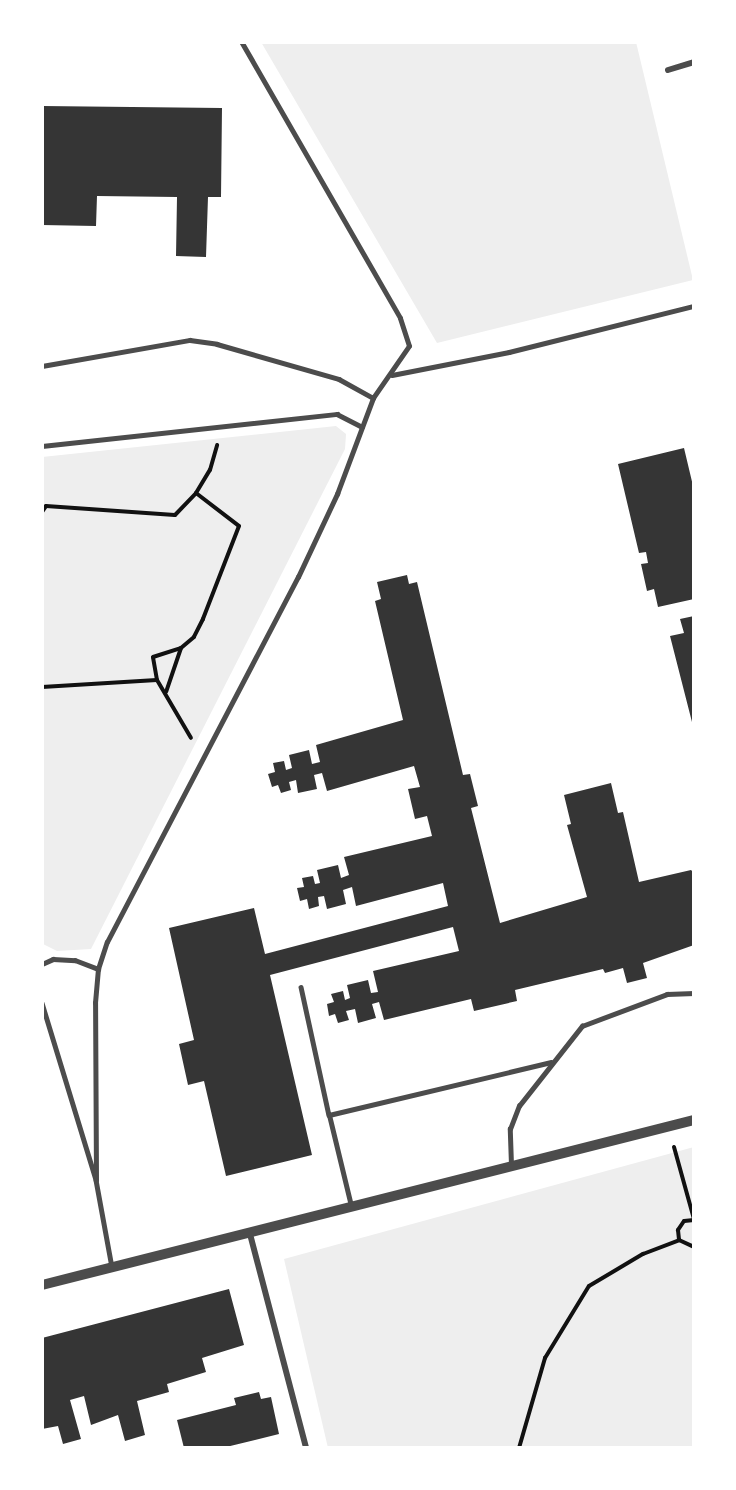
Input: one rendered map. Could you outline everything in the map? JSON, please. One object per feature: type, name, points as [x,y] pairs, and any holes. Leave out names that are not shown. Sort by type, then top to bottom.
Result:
[{"type":"street","points":[[668,70],[694,62]]},
{"type":"street","points":[[42,1285],[694,1120]]},
{"type":"street","points":[[250,1234],[306,1448]]},
{"type":"lane","points":[[96,1180],[98,969],[122,912],[298,577],[337,494],[373,398],[392,375],[409,346],[400,318],[241,42]]},
{"type":"lane","points":[[392,375],[509,352],[694,306]]},
{"type":"lane","points":[[42,366],[190,340],[217,344],[339,378],[373,398]]},
{"type":"lane","points":[[42,446],[337,414],[362,427]]},
{"type":"lane","points":[[42,964],[53,960],[75,960],[98,969]]},
{"type":"lane","points":[[301,987],[351,1207]]},
{"type":"lane","points":[[511,1166],[510,1129],[519,1106],[551,1062],[582,1026],[667,994],[694,993]]},
{"type":"lane","points":[[42,1003],[96,1180],[112,1267]]},
{"type":"lane","points":[[329,1115],[551,1062]]},
{"type":"path","points":[[42,512],[46,506],[175,514],[196,493],[210,470],[223,427]]},
{"type":"path","points":[[166,692],[181,648],[198,628],[239,526],[196,493]]},
{"type":"path","points":[[42,530],[42,536]]},
{"type":"path","points":[[42,599],[42,618]]},
{"type":"path","points":[[181,648],[153,657],[157,681],[166,692],[188,736],[207,749]]},
{"type":"path","points":[[42,687],[157,681]]},
{"type":"path","points":[[668,1127],[694,1219],[684,1221],[678,1230],[679,1240]]},
{"type":"path","points":[[519,1448],[545,1358],[590,1286],[643,1254],[679,1240],[694,1247]]},
{"type":"shaded area","points":[[261,42],[636,42],[693,280],[437,343]]},
{"type":"shaded area","points":[[336,426],[346,434],[345,449],[91,949],[57,951],[43,944],[42,457]]},
{"type":"shaded area","points":[[694,1147],[694,1448],[328,1448],[284,1259]]},
{"type":"building","points":[[42,106],[222,108],[221,197],[208,197],[206,257],[176,256],[177,197],[97,196],[96,226],[42,225]]},
{"type":"building","points":[[684,448],[694,490],[694,599],[658,607],[654,589],[647,591],[641,564],[648,563],[646,552],[639,553],[618,464]]},
{"type":"building","points":[[407,575],[409,584],[417,582],[463,775],[470,774],[478,806],[471,808],[500,923],[587,897],[567,825],[571,824],[564,795],[611,783],[618,813],[623,812],[639,882],[691,870],[694,873],[694,945],[643,963],[647,978],[627,983],[623,968],[605,973],[603,969],[515,990],[517,1001],[474,1011],[471,999],[384,1020],[379,1002],[372,1004],[376,1018],[358,1023],[355,1009],[346,1011],[349,1020],[338,1023],[335,1014],[329,1016],[327,1004],[334,1002],[331,994],[343,991],[345,1000],[350,998],[347,985],[368,980],[371,993],[378,992],[373,971],[459,951],[453,927],[270,975],[312,1155],[226,1176],[204,1081],[188,1085],[179,1044],[194,1040],[169,928],[254,908],[265,954],[448,906],[443,883],[356,906],[352,887],[343,890],[346,904],[327,909],[324,896],[318,897],[319,906],[309,909],[307,899],[300,901],[297,888],[304,887],[302,878],[313,876],[315,884],[320,883],[317,870],[338,865],[341,878],[349,875],[344,857],[432,836],[427,816],[415,819],[408,789],[420,787],[414,766],[327,791],[322,773],[314,775],[317,789],[298,793],[296,780],[289,782],[291,790],[281,793],[278,785],[272,787],[268,774],[275,772],[273,763],[284,761],[286,770],[292,768],[289,755],[309,750],[312,764],[320,762],[316,745],[403,720],[375,601],[381,599],[377,582]]},
{"type":"building","points":[[694,616],[693,726],[670,636],[684,633],[680,619]]},
{"type":"building","points":[[229,1289],[244,1345],[202,1358],[206,1372],[167,1384],[169,1392],[137,1401],[145,1435],[125,1441],[118,1415],[91,1425],[84,1396],[70,1400],[81,1439],[63,1444],[58,1426],[42,1429],[42,1338]]},
{"type":"building","points":[[259,1392],[261,1399],[271,1397],[279,1434],[222,1448],[184,1448],[177,1420],[236,1405],[234,1398]]}]
